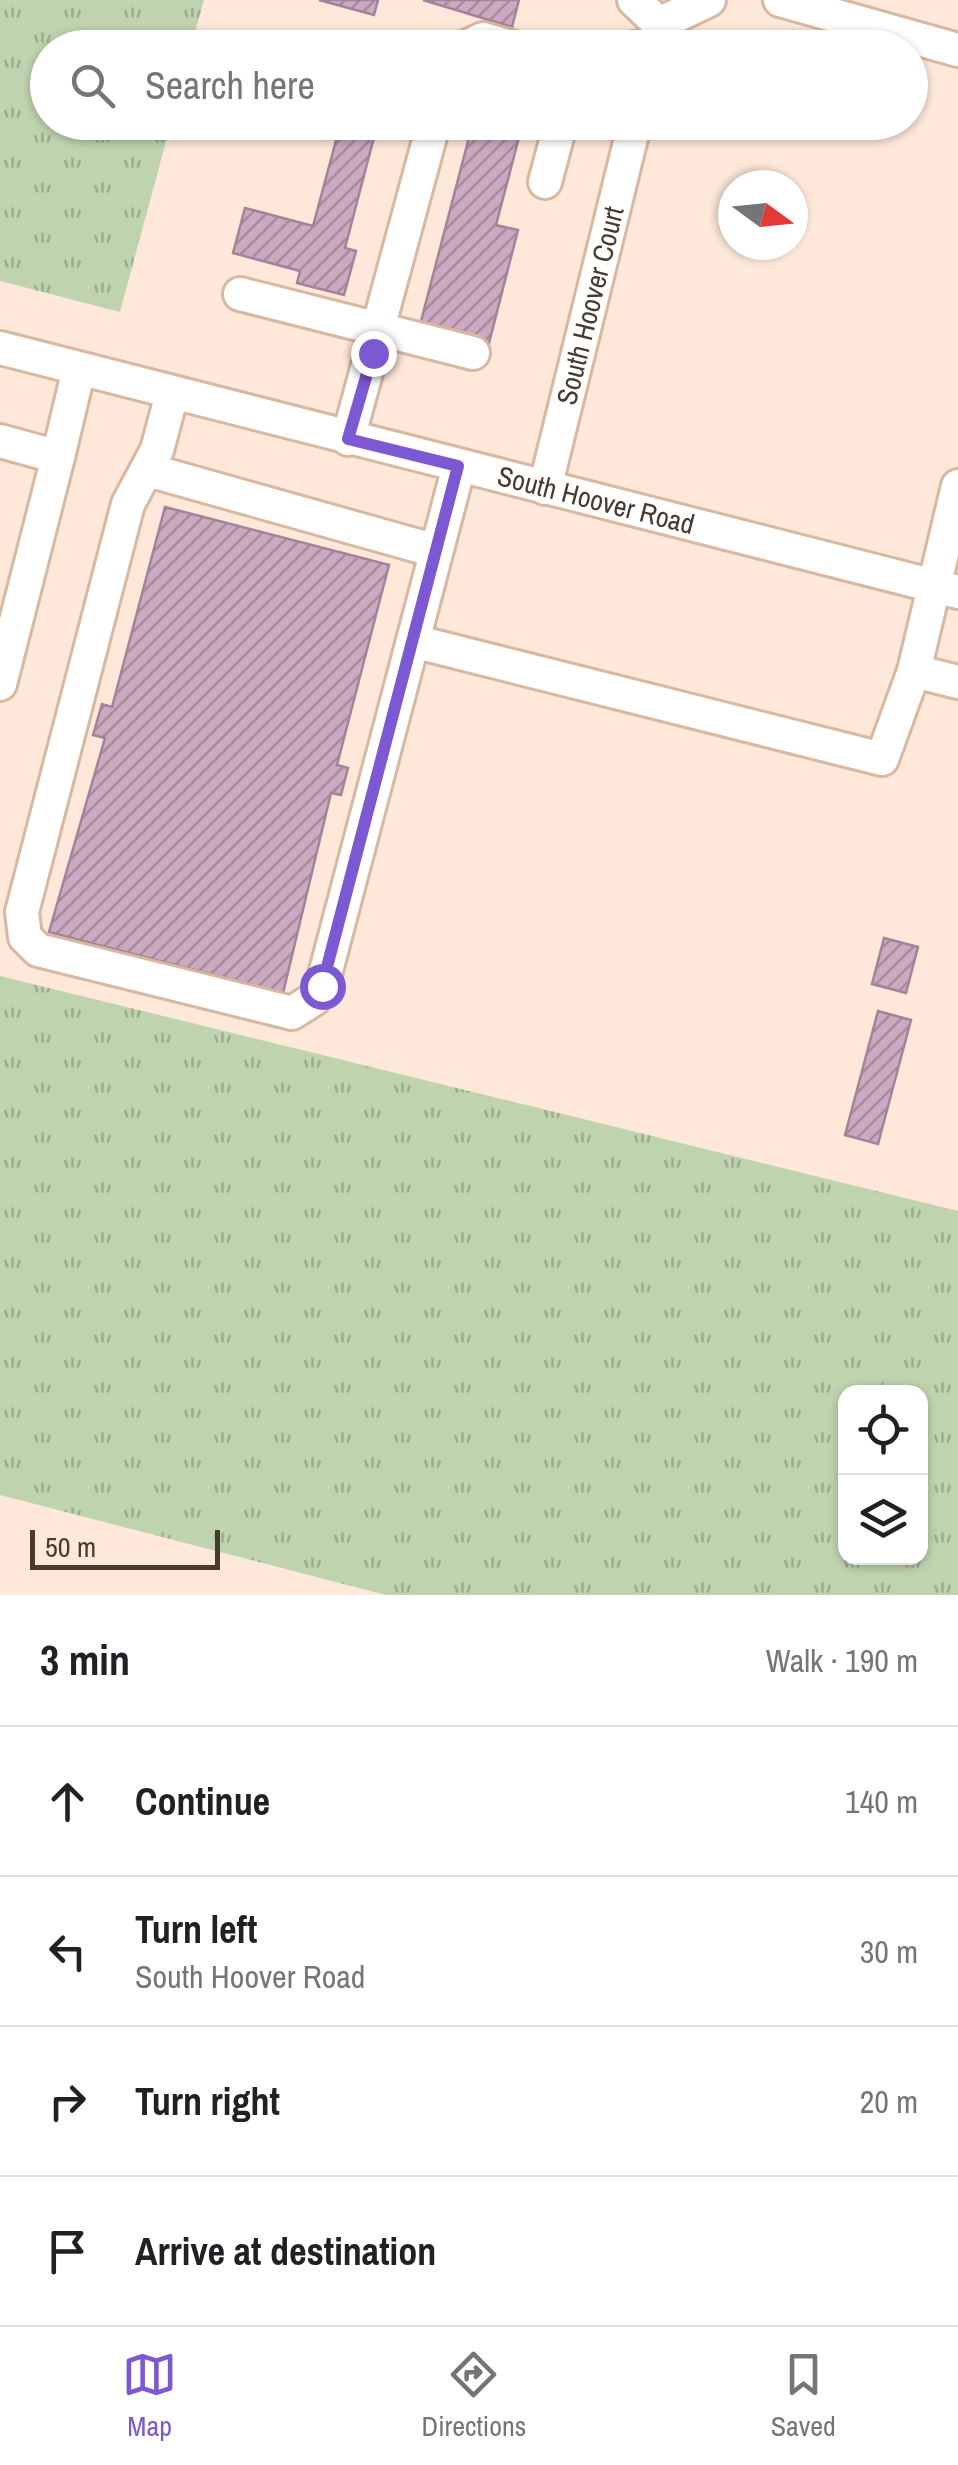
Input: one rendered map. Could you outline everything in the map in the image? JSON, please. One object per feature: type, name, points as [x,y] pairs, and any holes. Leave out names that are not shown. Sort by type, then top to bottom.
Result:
[{"type":"street","points":[[634,0],[645,30]]},
{"type":"street","points":[[665,30],[709,0]]},
{"type":"street","points":[[780,0],[887,30]]},
{"type":"street","points":[[928,42],[958,50]]},
{"type":"street","points":[[348,439],[429,140]]},
{"type":"street","points":[[545,182],[556,140]]},
{"type":"street","name":"South Hoover Court","points":[[545,488],[630,140]]},
{"type":"street","points":[[240,294],[473,353]]},
{"type":"street","name":"South Hoover Road","points":[[0,348],[945,588]]},
{"type":"street","points":[[0,684],[79,369]]},
{"type":"street","points":[[172,394],[148,470],[128,504],[22,912],[25,937],[38,950],[292,1013],[304,1008],[322,986],[458,466]]},
{"type":"street","points":[[0,442],[58,456]]},
{"type":"street","points":[[148,470],[436,551]]},
{"type":"street","points":[[412,641],[882,759],[945,588],[958,486]]},
{"type":"street","points":[[914,670],[958,682]]},
{"type":"green space","points":[[0,0],[204,0],[196,30],[30,30],[30,140],[166,140],[120,312],[0,281]]},
{"type":"green space","points":[[0,976],[958,1211],[958,1595],[386,1595],[0,1495]]},
{"type":"building","points":[[319,0],[378,0],[374,15]]},
{"type":"building","points":[[423,0],[519,0],[512,27]]},
{"type":"building","points":[[336,140],[373,140],[345,248],[356,251],[344,295],[297,283],[300,271],[233,253],[245,208],[313,226]]},
{"type":"building","points":[[468,140],[518,140],[496,225],[518,230],[489,343],[420,325]]},
{"type":"building","points":[[165,507],[389,565],[337,765],[348,768],[341,795],[331,793],[283,993],[49,932],[105,738],[93,735],[102,704],[112,707]]},
{"type":"building","points":[[884,938],[918,947],[906,993],[872,984]]},
{"type":"building","points":[[878,1011],[911,1020],[878,1144],[845,1135]]},
{"type":"route","points":[[322,986],[458,466],[348,439],[373,353]]}]
